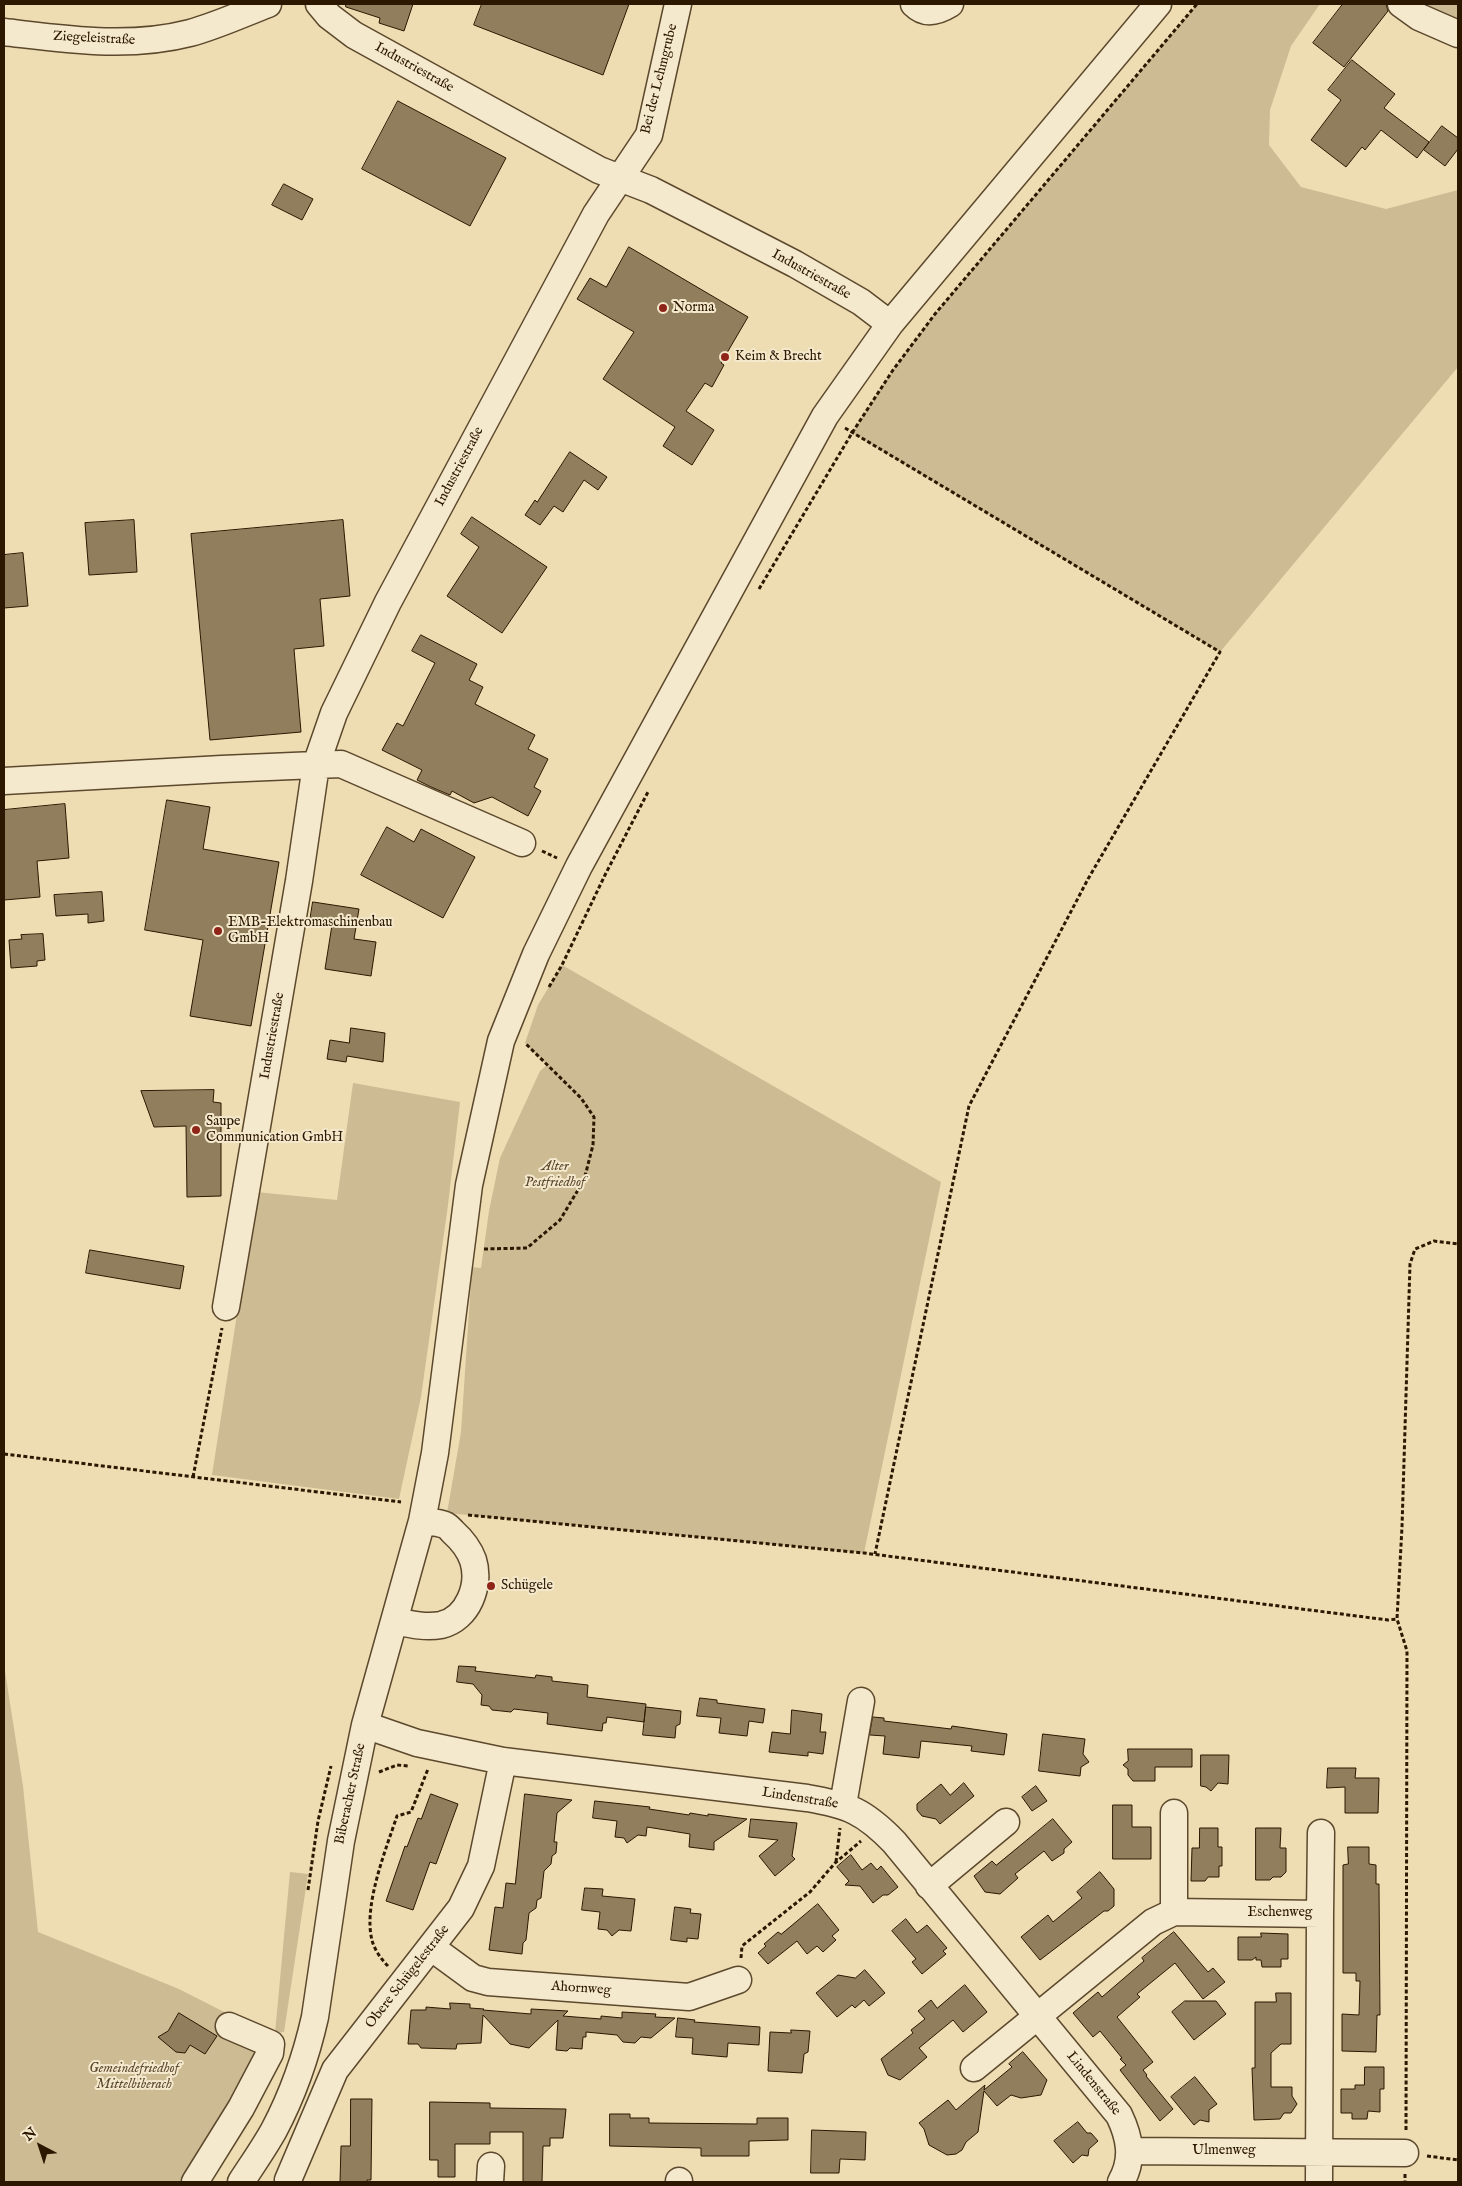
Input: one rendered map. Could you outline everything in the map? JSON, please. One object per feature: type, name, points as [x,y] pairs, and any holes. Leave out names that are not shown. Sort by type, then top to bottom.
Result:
[{"type":"street","name":"Ziegeleistraße","points":[[4,32],[109,42],[150,41],[190,33],[268,4]]},
{"type":"street","name":"Industriestraße","points":[[319,4],[329,16],[354,35],[599,170],[651,190],[794,264],[862,302],[890,324]]},
{"type":"street","name":"Bei der Lehmgrube","points":[[622,178],[649,135],[678,4]]},
{"type":"street","points":[[914,4],[920,10],[932,12],[950,4]]},
{"type":"street","name":"Biberacher Straße","points":[[241,2182],[273,2131],[288,2101],[308,2046],[341,1841],[365,1726],[422,1521],[435,1453],[469,1184],[501,1042],[536,954],[579,866],[825,416],[890,324],[1158,4]]},
{"type":"street","points":[[1401,4],[1419,17],[1458,34]]},
{"type":"street","name":"Industriestraße","points":[[226,1307],[299,880],[316,766],[334,712],[388,602],[596,214],[622,178]]},
{"type":"street","points":[[4,781],[341,764],[522,843]]},
{"type":"street","points":[[395,1621],[416,1626],[441,1625],[462,1613],[470,1602],[474,1589],[474,1562],[469,1550],[460,1538],[445,1525],[422,1521]]},
{"type":"street","points":[[842,1805],[861,1700]]},
{"type":"street","name":"Lindenstraße","points":[[365,1726],[417,1742],[503,1762],[807,1798],[854,1809],[879,1826],[894,1842],[1119,2115],[1129,2138],[1131,2151]]},
{"type":"street","name":"Obere Schügelestraße","points":[[288,2182],[335,2070],[432,1948],[460,1908],[481,1866],[503,1762]]},
{"type":"street","points":[[1174,1813],[1174,1912]]},
{"type":"street","points":[[930,1886],[1006,1822]]},
{"type":"street","points":[[1320,1914],[1321,1834]]},
{"type":"street","name":"Eschenweg","points":[[974,2068],[1153,1922],[1174,1912],[1320,1914],[1318,2151]]},
{"type":"street","name":"Ahornweg","points":[[432,1948],[473,1978],[488,1982],[689,1997],[738,1980]]},
{"type":"street","points":[[195,2182],[241,2108],[270,2053],[271,2044],[229,2026]]},
{"type":"street","name":"Ulmenweg","points":[[1131,2151],[1318,2151],[1406,2140]]},
{"type":"street","points":[[1121,2182],[1128,2167],[1131,2151]]},
{"type":"street","points":[[1318,2151],[1318,2182]]},
{"type":"path","points":[[756,593],[852,433],[893,370],[935,314],[1197,4]]},
{"type":"path","points":[[825,416],[1220,652],[1088,879],[969,1106],[875,1554]]},
{"type":"path","points":[[548,989],[562,966],[605,875],[650,789]]},
{"type":"path","points":[[522,1052],[528,1036]]},
{"type":"path","points":[[482,1249],[527,1248],[560,1220],[584,1180],[593,1145],[594,1118],[581,1098],[525,1043]]},
{"type":"path","points":[[1406,2140],[1407,1651],[1397,1619],[1410,1264],[1415,1248],[1434,1241],[1458,1244]]},
{"type":"path","points":[[192,1477],[226,1307]]},
{"type":"path","points":[[4,1454],[401,1502]]},
{"type":"path","points":[[504,1518],[875,1554],[1388,1620],[1397,1619]]},
{"type":"path","points":[[308,1900],[318,1821],[333,1760]]},
{"type":"path","points":[[406,1980],[387,1965],[372,1941],[370,1931],[372,1907],[378,1870],[397,1816],[411,1812],[428,1769]]},
{"type":"path","points":[[836,1863],[842,1805]]},
{"type":"path","points":[[738,1980],[742,1946],[810,1892],[836,1863],[879,1826]]},
{"type":"path","points":[[1448,2159],[1458,2160]]},
{"type":"green space","points":[[1197,4],[1320,4],[1291,46],[1270,110],[1269,145],[1301,187],[1386,209],[1458,190],[1458,367],[1220,652],[852,433],[893,370],[935,314]]},
{"type":"green space","points":[[1411,4],[1458,4],[1458,27]]},
{"type":"green space","name":"Alter Pestfriedhof","points":[[562,965],[941,1182],[864,1553],[447,1513],[461,1432],[472,1267],[481,1268],[489,1211],[500,1158],[540,1071],[547,1065],[525,1043],[538,1005]]},
{"type":"green space","points":[[353,1083],[460,1102],[448,1205],[421,1397],[399,1499],[212,1475],[256,1192],[337,1200]]},
{"type":"green space","name":"Gemeindefriedhof Mittelbiberach","points":[[4,1665],[23,1786],[38,1932],[179,1989],[234,2017],[225,2034],[261,2055],[186,2182],[4,2182]]},
{"type":"green space","points":[[290,1872],[308,1874],[284,2032],[275,2033]]},
{"type":"building","points":[[346,4],[413,4],[404,31],[379,23],[380,18],[346,7]]},
{"type":"building","points":[[482,4],[629,4],[603,75],[474,25]]},
{"type":"building","points":[[1343,4],[1386,4],[1388,11],[1344,67],[1313,43]]},
{"type":"building","points":[[1352,60],[1395,94],[1384,108],[1429,142],[1417,158],[1381,130],[1365,150],[1362,147],[1346,167],[1311,140],[1341,100],[1328,90]]},
{"type":"building","points":[[398,101],[506,158],[470,226],[362,169]]},
{"type":"building","points":[[1442,126],[1458,138],[1458,149],[1445,166],[1424,150]]},
{"type":"building","points":[[284,184],[313,199],[302,220],[272,205]]},
{"type":"building","name":"Norma","points":[[629,247],[748,317],[721,363],[724,365],[712,387],[705,383],[686,411],[714,430],[692,465],[663,446],[675,427],[603,379],[634,332],[577,299],[590,278],[606,287]]},
{"type":"building","points":[[570,452],[607,477],[598,490],[584,480],[563,512],[554,506],[540,525],[525,515],[535,500],[537,502]]},
{"type":"building","points":[[472,517],[547,567],[502,633],[447,596],[479,547],[461,534]]},
{"type":"building","points":[[134,520],[137,572],[89,575],[85,523]]},
{"type":"building","points":[[343,520],[350,596],[320,599],[324,646],[294,649],[301,732],[210,740],[191,534]]},
{"type":"building","points":[[23,553],[28,606],[4,608],[4,555]]},
{"type":"building","points":[[421,635],[477,664],[469,680],[483,687],[475,704],[535,735],[528,749],[548,759],[534,787],[541,791],[528,816],[492,797],[474,803],[452,791],[450,795],[431,787],[417,780],[422,770],[382,750],[397,723],[403,726],[435,663],[412,651]]},
{"type":"building","points":[[167,800],[210,807],[203,849],[279,862],[251,1026],[190,1016],[203,940],[145,930]]},
{"type":"building","points":[[65,804],[69,858],[37,861],[40,897],[4,900],[4,810]]},
{"type":"building","points":[[387,827],[414,842],[421,829],[475,857],[443,918],[361,875]]},
{"type":"building","points":[[102,892],[104,921],[88,923],[88,914],[56,916],[54,895]]},
{"type":"building","points":[[313,902],[359,909],[354,939],[376,942],[371,976],[325,969],[332,925],[310,921]]},
{"type":"building","points":[[43,934],[45,960],[37,961],[37,966],[11,968],[9,940],[22,939],[21,935]]},
{"type":"building","points":[[351,1028],[385,1033],[383,1062],[347,1056],[346,1062],[327,1059],[330,1040],[349,1043]]},
{"type":"building","points":[[214,1090],[213,1102],[221,1103],[221,1196],[187,1197],[186,1126],[154,1127],[141,1091]]},
{"type":"building","points":[[90,1250],[184,1266],[180,1289],[86,1273]]},
{"type":"building","points":[[459,1666],[476,1667],[475,1671],[535,1678],[536,1675],[552,1677],[552,1681],[588,1685],[587,1697],[646,1704],[644,1722],[607,1717],[606,1723],[603,1723],[602,1731],[547,1724],[548,1713],[514,1709],[511,1712],[492,1710],[489,1706],[481,1705],[482,1695],[473,1684],[457,1682]]},
{"type":"building","points":[[700,1698],[717,1700],[717,1703],[765,1709],[763,1723],[749,1721],[747,1736],[719,1733],[721,1718],[697,1716]]},
{"type":"building","points":[[646,1707],[681,1711],[680,1724],[676,1726],[675,1738],[643,1735]]},
{"type":"building","points":[[792,1710],[822,1714],[820,1732],[826,1732],[823,1754],[808,1752],[808,1756],[769,1752],[772,1732],[790,1734]]},
{"type":"building","points":[[873,1717],[884,1718],[884,1721],[951,1729],[952,1726],[1007,1734],[1004,1755],[971,1751],[972,1746],[921,1741],[919,1758],[883,1754],[885,1736],[870,1735]]},
{"type":"building","points":[[1043,1734],[1085,1739],[1083,1754],[1089,1762],[1081,1767],[1080,1776],[1039,1771]]},
{"type":"building","points":[[1128,1749],[1192,1749],[1192,1767],[1155,1767],[1155,1781],[1133,1781],[1128,1775],[1128,1769],[1123,1765],[1128,1761]]},
{"type":"building","points":[[1201,1755],[1229,1755],[1228,1784],[1218,1783],[1211,1791],[1201,1786]]},
{"type":"building","points":[[1328,1768],[1356,1768],[1355,1778],[1379,1778],[1378,1813],[1345,1813],[1345,1787],[1327,1788]]},
{"type":"building","points":[[964,1783],[974,1796],[940,1824],[936,1819],[922,1816],[917,1810],[917,1804],[941,1784],[950,1795]]},
{"type":"building","points":[[1036,1786],[1047,1801],[1032,1811],[1022,1797]]},
{"type":"building","points":[[431,1794],[458,1804],[436,1864],[430,1862],[413,1910],[386,1901],[405,1846],[407,1847],[418,1818],[421,1819]]},
{"type":"building","points":[[525,1794],[572,1800],[557,1813],[554,1842],[557,1842],[556,1853],[552,1856],[551,1864],[544,1871],[541,1898],[537,1900],[536,1908],[529,1913],[526,1940],[523,1943],[522,1954],[489,1950],[495,1907],[503,1908],[506,1883],[515,1884]]},
{"type":"building","points":[[595,1801],[650,1807],[649,1809],[689,1815],[690,1813],[708,1816],[708,1814],[747,1819],[714,1842],[714,1850],[689,1847],[690,1834],[647,1827],[646,1836],[638,1835],[627,1843],[624,1838],[615,1837],[617,1821],[593,1818]]},
{"type":"building","points":[[1113,1805],[1132,1805],[1132,1827],[1151,1827],[1151,1859],[1113,1859]]},
{"type":"building","points":[[751,1819],[797,1823],[792,1856],[795,1859],[775,1876],[759,1856],[778,1840],[749,1837]]},
{"type":"building","points":[[1053,1819],[1072,1842],[1064,1849],[1064,1853],[1052,1861],[1044,1851],[1015,1874],[1018,1878],[1000,1894],[985,1892],[974,1876],[992,1861],[996,1865]]},
{"type":"building","points":[[1200,1828],[1218,1828],[1218,1847],[1222,1847],[1222,1866],[1219,1866],[1219,1877],[1208,1877],[1205,1881],[1191,1881],[1192,1848],[1199,1848]]},
{"type":"building","points":[[1256,1828],[1281,1828],[1280,1848],[1286,1848],[1286,1872],[1281,1877],[1273,1877],[1270,1880],[1256,1880]]},
{"type":"building","points":[[1348,1847],[1369,1847],[1369,1864],[1376,1865],[1376,1884],[1379,1884],[1380,2015],[1377,2015],[1376,2052],[1342,2051],[1342,2014],[1359,2015],[1360,1981],[1356,1981],[1356,1973],[1343,1973],[1343,1865],[1348,1864]]},
{"type":"building","points":[[851,1855],[862,1870],[871,1863],[877,1870],[881,1866],[898,1887],[873,1903],[860,1886],[845,1885],[849,1881],[837,1867]]},
{"type":"building","points":[[1100,1872],[1114,1889],[1114,1906],[1108,1911],[1104,1911],[1040,1960],[1021,1937],[1048,1915],[1053,1922],[1082,1898],[1077,1892]]},
{"type":"building","points":[[585,1888],[603,1889],[602,1896],[635,1899],[631,1931],[619,1930],[612,1936],[607,1930],[598,1929],[600,1912],[582,1910]]},
{"type":"building","points":[[818,1904],[839,1930],[832,1936],[836,1940],[823,1952],[817,1946],[807,1954],[797,1941],[768,1964],[758,1953],[766,1946],[764,1944],[778,1932],[781,1934]]},
{"type":"building","points":[[675,1907],[691,1909],[690,1913],[701,1914],[698,1939],[687,1938],[687,1942],[671,1940]]},
{"type":"building","points":[[906,1919],[917,1933],[927,1925],[947,1948],[943,1951],[946,1954],[922,1974],[912,1962],[916,1959],[892,1931]]},
{"type":"building","points":[[1174,1932],[1208,1972],[1213,1968],[1225,1982],[1203,1999],[1175,1963],[1137,1994],[1140,1997],[1117,2017],[1153,2062],[1143,2070],[1173,2109],[1160,2121],[1120,2070],[1126,2065],[1120,2059],[1122,2058],[1100,2031],[1093,2037],[1073,2013],[1098,1992],[1102,1997],[1144,1961],[1142,1958]]},
{"type":"building","points":[[1261,1933],[1288,1934],[1288,1959],[1281,1959],[1281,1967],[1262,1967],[1261,1960],[1256,1960],[1256,1957],[1252,1960],[1238,1960],[1238,1937],[1261,1937]]},
{"type":"building","points":[[865,1970],[885,1993],[869,2006],[864,2000],[855,2008],[852,2005],[837,2017],[816,1993],[838,1975],[855,1978]]},
{"type":"building","points":[[965,1985],[987,2012],[963,2032],[953,2020],[919,2048],[927,2057],[900,2080],[888,2075],[881,2059],[913,2033],[911,2030],[925,2019],[918,2011],[931,2000],[937,2008]]},
{"type":"building","points":[[1276,1993],[1291,1993],[1291,2044],[1281,2044],[1271,2053],[1271,2087],[1292,2087],[1292,2096],[1297,2104],[1291,2113],[1284,2113],[1280,2119],[1254,2120],[1252,2068],[1255,2068],[1255,2002],[1276,2002]]},
{"type":"building","points":[[1185,2001],[1216,2001],[1226,2014],[1194,2040],[1172,2012]]},
{"type":"building","points":[[450,2003],[470,2004],[470,2008],[483,2010],[531,2014],[531,2009],[568,2011],[563,2016],[601,2019],[601,2016],[622,2018],[622,2012],[656,2014],[655,2017],[675,2018],[651,2038],[641,2037],[635,2043],[623,2042],[617,2035],[586,2032],[586,2037],[583,2037],[582,2049],[570,2048],[567,2051],[556,2050],[558,2020],[529,2048],[510,2044],[483,2015],[481,2043],[457,2044],[456,2049],[421,2048],[418,2044],[408,2044],[411,2010],[426,2010],[426,2007],[450,2009]]},
{"type":"building","points":[[179,2013],[217,2036],[205,2054],[190,2045],[185,2053],[176,2052],[158,2037],[168,2031]]},
{"type":"building","points":[[678,2018],[695,2020],[694,2022],[760,2027],[759,2045],[728,2043],[727,2057],[692,2054],[693,2038],[676,2037]]},
{"type":"building","points":[[791,2030],[810,2031],[808,2052],[804,2054],[802,2073],[768,2071],[770,2032],[791,2033]]},
{"type":"building","points":[[1023,2052],[1047,2080],[1041,2095],[1021,2098],[1011,2095],[997,2106],[984,2091],[978,2132],[966,2142],[962,2150],[956,2154],[947,2155],[929,2145],[924,2129],[919,2123],[948,2100],[956,2110],[985,2085],[984,2090],[1012,2067],[1009,2064]]},
{"type":"building","points":[[1365,2067],[1384,2067],[1384,2089],[1380,2089],[1380,2112],[1368,2111],[1367,2119],[1352,2119],[1352,2113],[1341,2113],[1341,2089],[1355,2089],[1355,2085],[1364,2085]]},
{"type":"building","points":[[1195,2077],[1217,2104],[1209,2110],[1209,2122],[1200,2120],[1194,2125],[1171,2097]]},
{"type":"building","points":[[351,2099],[372,2099],[371,2180],[367,2180],[367,2182],[340,2182],[341,2146],[350,2146]]},
{"type":"building","points":[[430,2102],[490,2103],[490,2108],[566,2109],[563,2138],[550,2138],[550,2146],[543,2146],[542,2182],[523,2182],[523,2132],[490,2132],[490,2144],[455,2144],[455,2177],[438,2177],[438,2160],[430,2160]]},
{"type":"building","points":[[610,2114],[630,2114],[630,2118],[649,2118],[649,2123],[757,2124],[757,2118],[788,2118],[788,2140],[749,2141],[749,2156],[701,2156],[701,2148],[610,2146]]},
{"type":"building","points":[[1078,2122],[1087,2133],[1091,2133],[1098,2141],[1089,2149],[1088,2156],[1082,2155],[1073,2163],[1054,2141]]},
{"type":"building","points":[[812,2130],[866,2132],[865,2160],[840,2159],[839,2173],[811,2173]]},
{"type":"place","name":"Norma","points":[[663,308]]},
{"type":"place","name":"Keim & Brecht","points":[[725,357]]},
{"type":"place","name":"EMB-Elektromaschinenbau GmbH","points":[[218,931]]},
{"type":"place","name":"Saupe Communication GmbH","points":[[196,1130]]},
{"type":"place","name":"Schügele","points":[[491,1586]]}]
